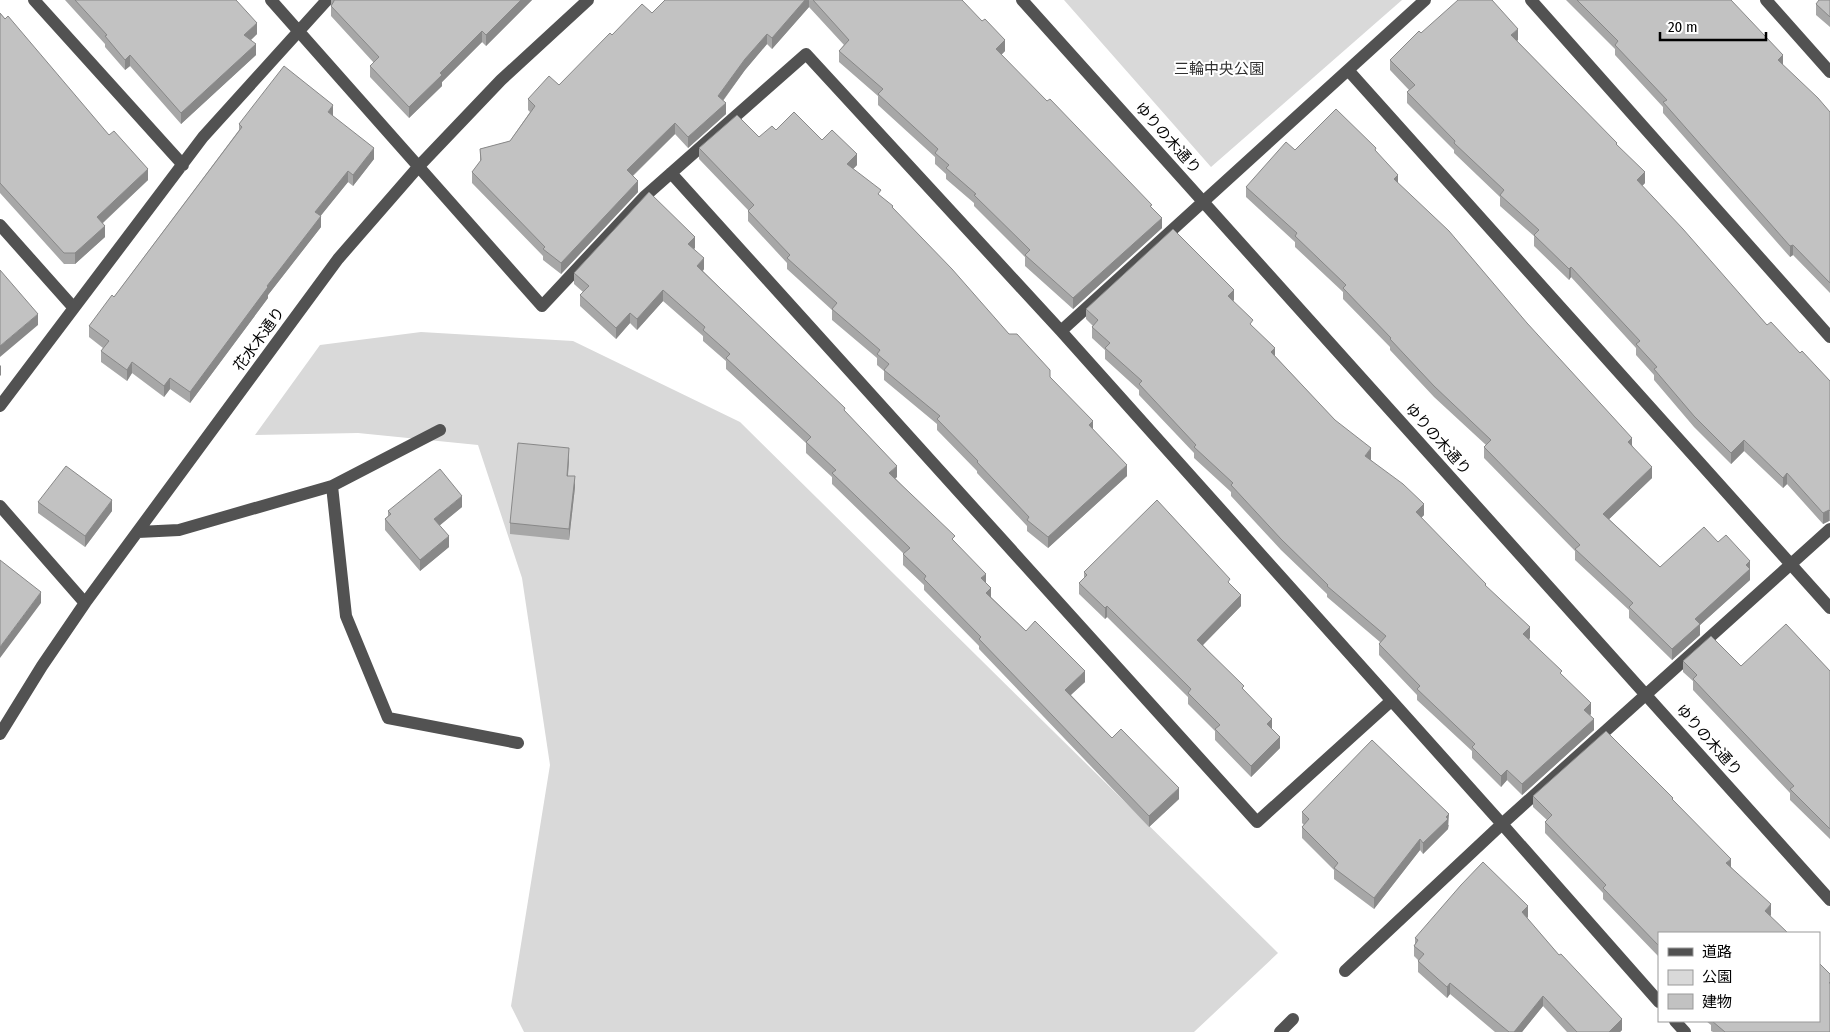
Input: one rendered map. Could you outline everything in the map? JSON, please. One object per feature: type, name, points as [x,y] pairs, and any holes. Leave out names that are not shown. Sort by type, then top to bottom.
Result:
[{"type":"street","points":[[34,0],[183,165]]},
{"type":"street","points":[[272,0],[542,306],[644,197],[806,54],[1061,331],[1658,1001]]},
{"type":"street","points":[[0,406],[203,137],[327,0]]},
{"type":"street","name":"花水木通り","points":[[0,734],[42,666],[85,603],[338,259],[419,166],[501,80],[588,0]]},
{"type":"street","name":"ゆりの木通り","points":[[1022,0],[1830,900]]},
{"type":"street","points":[[1061,331],[1425,0]]},
{"type":"street","points":[[1531,0],[1830,337]]},
{"type":"street","points":[[1773,2],[1830,72]]},
{"type":"street","points":[[1348,70],[1830,608]]},
{"type":"street","points":[[671,173],[1257,822],[1391,700]]},
{"type":"street","points":[[0,225],[73,307]]},
{"type":"street","points":[[138,532],[179,530],[332,486],[440,430]]},
{"type":"street","points":[[332,486],[346,616],[388,718],[518,743]]},
{"type":"street","points":[[0,506],[85,603]]},
{"type":"street","points":[[1345,971],[1502,824],[1830,528]]},
{"type":"street","points":[[1280,1032],[1293,1019]]},
{"type":"street","points":[[1676,1022],[1685,1032]]},
{"type":"green space","name":"三輪中央公園","points":[[1064,0],[1402,0],[1211,167]]},
{"type":"green space","points":[[421,332],[573,341],[740,422],[1278,953],[1194,1032],[524,1032],[511,1006],[550,765],[522,578],[478,445],[358,433],[255,435],[320,345]]},
{"type":"building","points":[[75,0],[236,0],[257,23],[244,35],[256,44],[181,113],[130,55],[125,60],[105,36],[107,35]]},
{"type":"building","points":[[334,0],[521,0],[486,35],[482,31],[440,73],[442,75],[409,107],[370,66],[379,57],[331,6]]},
{"type":"building","points":[[665,0],[805,0],[772,38],[767,34],[745,59],[718,96],[726,103],[688,137],[675,123],[627,170],[638,181],[561,263],[543,249],[545,247],[472,172],[481,160],[480,149],[510,141],[535,106],[528,99],[549,76],[559,85],[610,33],[612,35],[642,4],[652,13]]},
{"type":"building","points":[[813,0],[962,0],[982,21],[985,19],[1005,40],[996,49],[1047,101],[1050,99],[1152,205],[1150,206],[1162,218],[1073,298],[1025,255],[1030,250],[974,195],[976,194],[946,168],[949,165],[935,153],[938,149],[878,94],[883,89],[839,51],[849,40]]},
{"type":"building","points":[[1458,0],[1492,0],[1518,29],[1511,35],[1645,172],[1637,180],[1683,229],[1767,325],[1771,322],[1830,381],[1830,511],[1823,513],[1787,473],[1783,478],[1744,440],[1731,453],[1694,416],[1654,369],[1657,367],[1636,344],[1640,341],[1571,267],[1569,269],[1534,235],[1539,230],[1500,195],[1504,190],[1454,143],[1455,141],[1407,92],[1415,85],[1390,60],[1419,31],[1421,33]]},
{"type":"building","points":[[1577,0],[1731,0],[1783,55],[1778,60],[1830,112],[1830,283],[1793,245],[1790,246],[1663,102],[1667,100],[1615,45],[1618,41]]},
{"type":"building","points":[[1819,0],[1830,0],[1830,17],[1816,4]]},
{"type":"building","points":[[0,13],[5,19],[8,16],[109,135],[114,131],[148,169],[97,217],[105,226],[75,253],[64,253],[0,183]]},
{"type":"building","points":[[284,66],[333,105],[328,112],[374,148],[353,175],[348,171],[315,212],[321,216],[267,286],[190,392],[170,378],[164,386],[132,362],[127,370],[101,351],[109,341],[89,326],[112,295],[114,297],[242,127],[239,124]]},
{"type":"building","points":[[1336,109],[1376,148],[1375,150],[1398,175],[1394,179],[1449,231],[1527,323],[1632,438],[1628,442],[1652,467],[1603,514],[1660,567],[1704,527],[1718,542],[1726,535],[1750,561],[1746,565],[1750,569],[1695,619],[1700,624],[1672,649],[1629,607],[1633,603],[1575,549],[1580,545],[1484,447],[1491,440],[1434,386],[1343,288],[1346,285],[1295,236],[1297,233],[1246,187],[1286,142],[1295,150]]},
{"type":"building","points":[[794,112],[822,140],[832,130],[857,154],[847,164],[881,190],[878,194],[893,206],[952,269],[1009,334],[1017,334],[1050,370],[1050,377],[1093,421],[1089,425],[1127,465],[1048,537],[1027,520],[1029,517],[937,419],[940,416],[884,370],[889,364],[877,354],[880,350],[832,309],[837,303],[787,258],[790,255],[748,211],[754,205],[699,148],[737,115],[759,137],[772,126],[776,130]]},
{"type":"building","points":[[649,192],[695,237],[688,244],[704,258],[697,266],[845,408],[844,410],[897,466],[889,473],[955,536],[952,539],[986,574],[981,578],[991,588],[986,593],[1026,631],[1035,621],[1085,671],[1065,690],[1112,738],[1121,729],[1179,788],[1149,816],[924,579],[926,576],[903,554],[910,548],[832,473],[836,470],[806,442],[811,437],[726,358],[730,354],[703,330],[705,327],[663,290],[637,319],[630,313],[616,328],[580,295],[589,286],[574,273]]},
{"type":"building","points":[[1173,229],[1234,290],[1228,296],[1253,320],[1250,324],[1275,348],[1271,352],[1335,420],[1371,448],[1365,456],[1403,484],[1424,504],[1416,512],[1485,585],[1530,627],[1523,634],[1562,671],[1560,673],[1591,703],[1584,710],[1594,719],[1522,784],[1507,770],[1501,776],[1472,747],[1475,744],[1417,689],[1420,686],[1379,644],[1386,636],[1327,586],[1281,539],[1231,485],[1233,483],[1194,447],[1196,445],[1139,384],[1142,381],[1105,348],[1110,343],[1092,327],[1098,320],[1086,309]]},
{"type":"building","points":[[0,270],[38,314],[0,346]]},
{"type":"building","points":[[518,443],[569,448],[567,476],[575,476],[569,529],[510,523]]},
{"type":"building","points":[[66,466],[112,500],[85,536],[38,502]]},
{"type":"building","points":[[440,469],[462,496],[434,519],[449,536],[420,560],[385,519],[391,514],[388,511]]},
{"type":"building","points":[[1157,500],[1230,579],[1228,582],[1241,595],[1197,640],[1244,686],[1242,688],[1272,719],[1267,724],[1280,737],[1251,766],[1215,729],[1220,725],[1188,693],[1191,689],[1107,606],[1105,608],[1079,583],[1087,575],[1084,572]]},
{"type":"building","points":[[0,560],[41,592],[0,647]]},
{"type":"building","points":[[1786,624],[1830,671],[1830,829],[1790,789],[1794,786],[1693,679],[1697,675],[1683,661],[1711,636],[1741,666]]},
{"type":"building","points":[[1606,731],[1731,859],[1726,863],[1771,904],[1765,911],[1787,932],[1658,932],[1658,945],[1603,888],[1606,885],[1545,822],[1552,815],[1533,796]]},
{"type":"building","points":[[1372,740],[1449,814],[1446,817],[1448,819],[1423,843],[1420,839],[1374,898],[1334,868],[1338,863],[1302,827],[1309,819],[1302,812]]},
{"type":"building","points":[[1483,862],[1528,906],[1522,912],[1559,955],[1561,954],[1622,1019],[1609,1032],[1577,1032],[1543,996],[1514,1032],[1509,1032],[1450,983],[1447,987],[1418,961],[1424,954],[1414,946],[1418,940],[1415,938]]},
{"type":"building","points":[[1820,964],[1830,974],[1830,1032],[1725,1032],[1713,1022],[1820,1022]]}]
